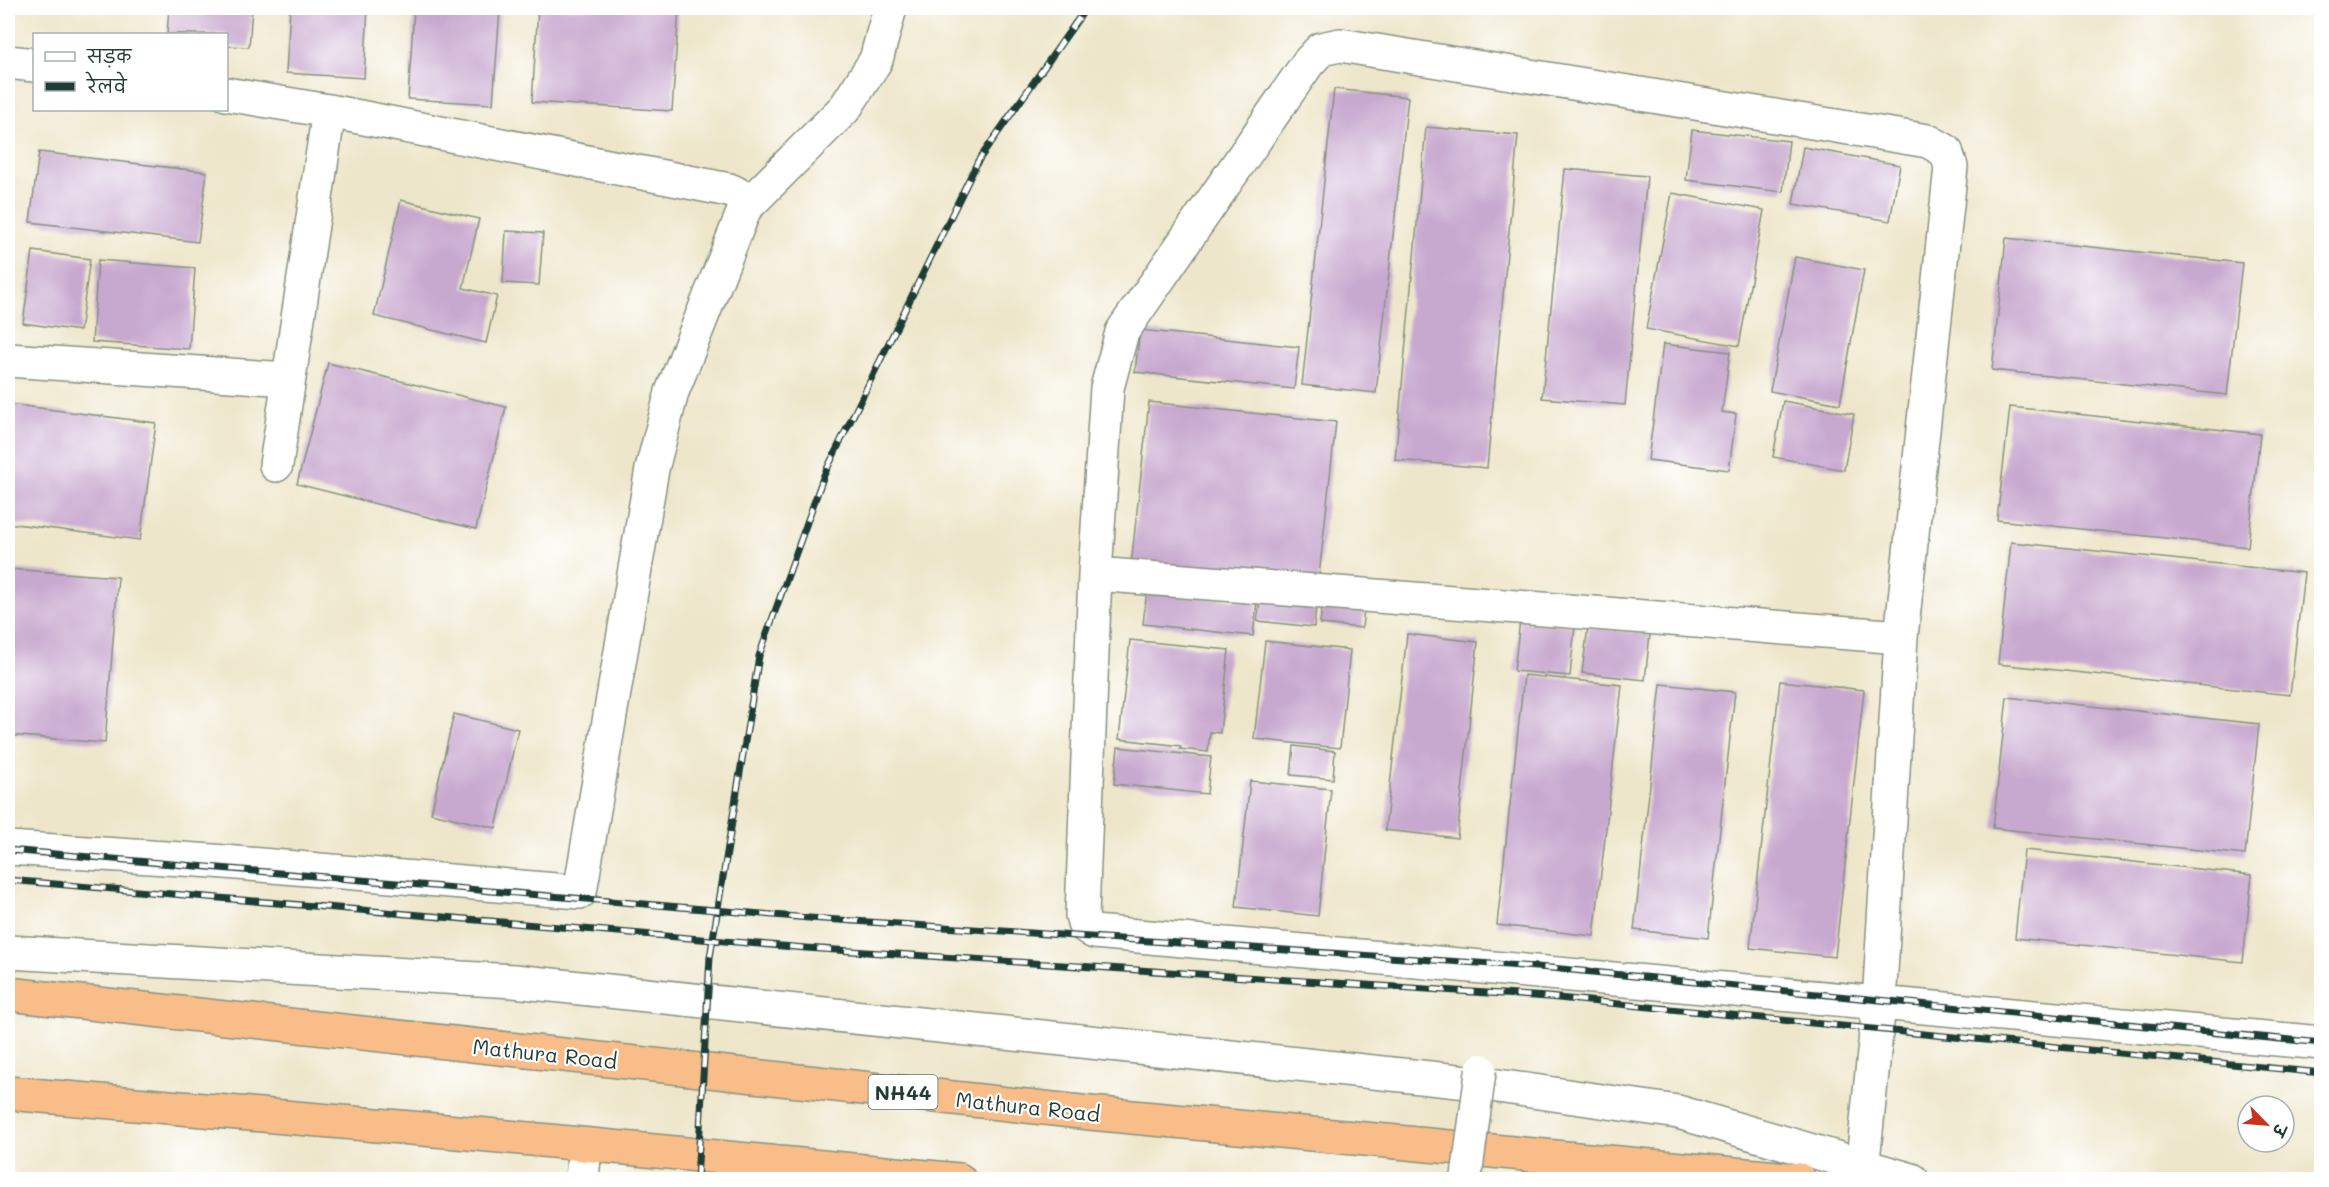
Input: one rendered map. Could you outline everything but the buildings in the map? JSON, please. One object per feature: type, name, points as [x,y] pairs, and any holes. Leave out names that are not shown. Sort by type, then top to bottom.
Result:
[{"type":"highway","name":"Mathura Road","points":[[8,994],[1090,1113],[1799,1179]]},
{"type":"highway","points":[[8,1093],[959,1179]]},
{"type":"street","points":[[8,848],[213,861],[580,892],[652,469],[672,392],[745,208],[845,108],[876,60],[890,8]]},
{"type":"street","points":[[1862,1172],[1879,1005],[1901,637],[1951,167],[1946,151],[1928,141],[1340,45],[1321,49],[1308,63],[1122,332],[1107,388],[1095,574],[1082,915],[1085,926],[1094,932],[1879,1005],[2322,1043]]},
{"type":"street","points":[[8,62],[33,65]]},
{"type":"street","points":[[228,94],[329,111],[729,190],[739,194],[745,208]]},
{"type":"street","points":[[276,465],[329,111]]},
{"type":"street","points":[[8,360],[288,379]]},
{"type":"street","points":[[1095,574],[1901,637]]},
{"type":"street","points":[[8,952],[514,981],[1477,1083],[1678,1112],[1862,1172],[1912,1179]]},
{"type":"street","points":[[1466,1179],[1481,1070]]},
{"type":"street","points":[[582,1179],[585,1145]]},
{"type":"railway","points":[[697,1180],[710,957],[759,656],[824,475],[978,161],[1086,8]]},
{"type":"railway","points":[[8,850],[809,918],[1551,968],[2322,1043]]},
{"type":"railway","points":[[8,880],[806,948],[1548,997],[2322,1073]]}]
